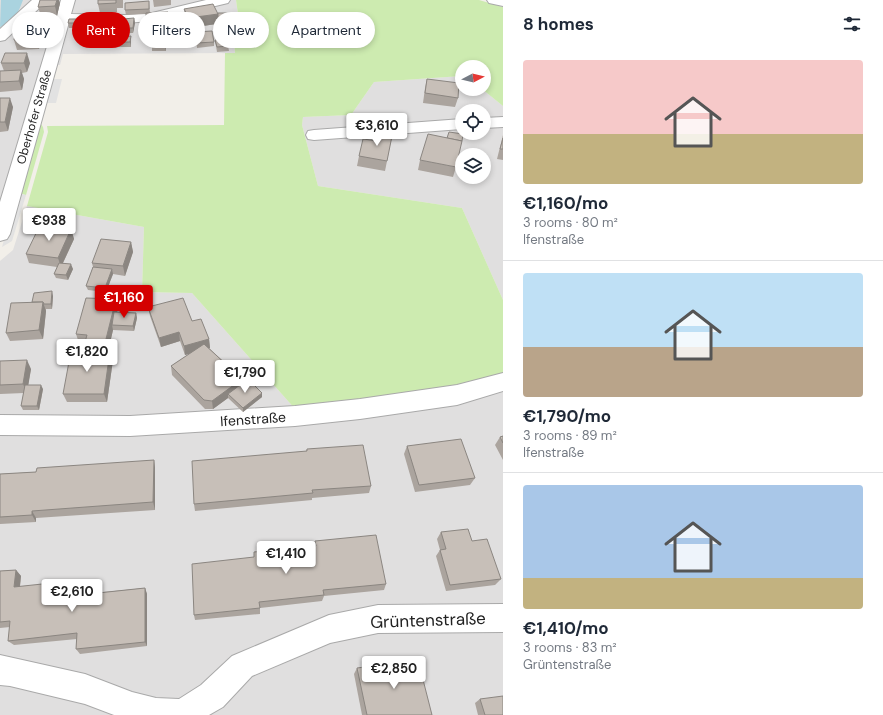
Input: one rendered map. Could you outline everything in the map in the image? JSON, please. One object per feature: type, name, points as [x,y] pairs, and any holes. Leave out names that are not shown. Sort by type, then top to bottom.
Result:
[{"type":"street","points":[[0,37],[28,10],[41,0]]},
{"type":"street","name":"Oberhofer Straße","points":[[64,14],[68,0]]},
{"type":"street","points":[[64,18],[125,19],[152,17],[223,0]]},
{"type":"street","points":[[494,0],[503,2]]},
{"type":"street","name":"Oberhofer Straße","points":[[0,234],[4,209],[54,48]]},
{"type":"street","points":[[491,123],[503,122]]},
{"type":"street","points":[[314,135],[455,125]]},
{"type":"street","name":"Ifenstraße","points":[[0,425],[130,426],[295,416],[360,409],[457,395],[503,382]]},
{"type":"street","name":"Grüntenstraße","points":[[0,670],[10,671],[84,689],[132,707],[156,713],[182,715],[212,696],[242,666],[329,629],[378,619],[503,618]]},
{"type":"shaded area","points":[[0,0],[236,0],[238,12],[213,12],[213,48],[235,48],[235,53],[63,54],[60,65],[55,65],[0,214]]},
{"type":"shaded area","points":[[455,76],[455,96],[491,96],[503,106],[503,300],[462,208],[318,186],[302,125],[303,117],[351,115],[374,82]]},
{"type":"shaded area","points":[[50,79],[62,79],[56,103],[44,103]]},
{"type":"shaded area","points":[[17,193],[26,195],[12,241],[2,247]]},
{"type":"shaded area","points":[[27,206],[144,227],[142,292],[192,293],[296,410],[503,378],[503,715],[0,715],[0,261],[13,250]]},
{"type":"green space","points":[[236,0],[479,0],[503,7],[503,106],[491,96],[491,60],[455,60],[455,76],[374,82],[351,115],[303,117],[302,125],[318,186],[462,208],[503,300],[503,378],[296,410],[192,293],[142,292],[144,227],[27,206],[48,132],[47,126],[224,125],[225,53],[235,53],[235,48],[269,48],[269,12],[238,12]]},
{"type":"green space","points":[[39,121],[44,132],[26,195],[17,193]]},
{"type":"building","points":[[40,0],[57,0],[55,6],[38,7]]},
{"type":"building","points":[[98,0],[116,0],[116,3],[98,4]]},
{"type":"building","points":[[149,1],[149,9],[125,10],[125,3]]},
{"type":"building","points":[[213,4],[217,12],[213,12],[213,15],[205,16],[205,12],[186,12],[184,9]]},
{"type":"building","points":[[130,18],[134,18],[133,28],[130,28]]},
{"type":"building","points":[[69,19],[72,19],[72,23],[68,23]]},
{"type":"building","points":[[205,31],[212,31],[213,42],[205,43]]},
{"type":"building","points":[[5,53],[27,53],[24,63],[1,63]]},
{"type":"building","points":[[21,70],[19,81],[0,82],[0,71]]},
{"type":"building","points":[[427,79],[455,82],[455,96],[458,96],[458,98],[425,93]]},
{"type":"building","points":[[0,98],[10,98],[5,122],[0,122]]},
{"type":"building","points":[[381,129],[393,131],[387,161],[359,156],[363,139],[378,141]]},
{"type":"building","points":[[449,132],[455,133],[455,140],[447,138]]},
{"type":"building","points":[[428,134],[462,141],[460,148],[455,148],[455,167],[420,160]]},
{"type":"building","points":[[503,138],[503,149],[500,149]]},
{"type":"building","points":[[40,225],[71,229],[58,258],[26,254]]},
{"type":"building","points":[[101,239],[131,242],[123,266],[92,263]]},
{"type":"building","points":[[59,263],[71,264],[66,275],[54,274]]},
{"type":"building","points":[[93,267],[112,269],[105,288],[86,286]]},
{"type":"building","points":[[52,291],[51,304],[32,302],[34,293]]},
{"type":"building","points":[[86,298],[116,299],[105,343],[85,342],[87,335],[76,334]]},
{"type":"building","points":[[183,298],[192,321],[201,319],[209,339],[184,346],[179,332],[159,338],[148,307]]},
{"type":"building","points":[[43,302],[39,330],[6,333],[11,303]]},
{"type":"building","points":[[114,312],[136,313],[133,326],[112,325]]},
{"type":"building","points":[[204,344],[242,379],[212,401],[204,400],[171,366]]},
{"type":"building","points":[[71,351],[110,351],[104,394],[63,394]]},
{"type":"building","points":[[27,360],[23,384],[0,385],[0,361]]},
{"type":"building","points":[[248,379],[262,393],[243,408],[228,394]]},
{"type":"building","points":[[25,385],[41,385],[37,406],[21,406]]},
{"type":"building","points":[[503,436],[503,443],[500,437]]},
{"type":"building","points":[[461,439],[475,478],[419,485],[407,446]]},
{"type":"building","points":[[363,445],[371,486],[312,490],[313,493],[194,504],[192,461],[307,451],[307,449]]},
{"type":"building","points":[[154,460],[153,502],[32,511],[32,515],[0,517],[0,474],[36,472],[37,468]]},
{"type":"building","points":[[468,529],[472,541],[487,539],[501,579],[450,585],[440,550],[446,549],[441,532]]},
{"type":"building","points":[[376,535],[386,584],[323,590],[324,595],[259,602],[260,608],[194,615],[192,564],[254,557],[254,552],[316,546],[315,541]]},
{"type":"building","points":[[16,570],[14,587],[80,580],[79,595],[145,588],[145,642],[76,649],[77,633],[8,641],[10,621],[0,622],[0,571]]},
{"type":"building","points":[[418,660],[432,715],[367,715],[357,668]]},
{"type":"building","points":[[503,696],[503,715],[485,715],[480,699]]},
{"type":"waterway","points":[[0,20],[7,13],[12,0]]}]
